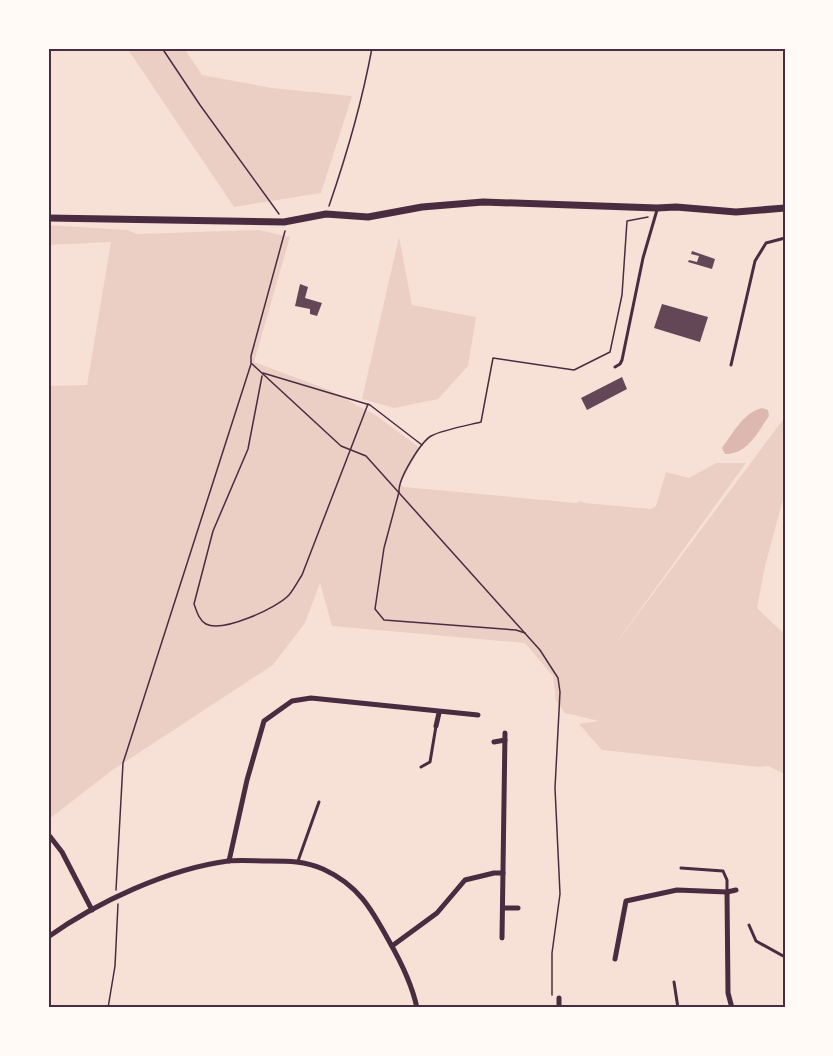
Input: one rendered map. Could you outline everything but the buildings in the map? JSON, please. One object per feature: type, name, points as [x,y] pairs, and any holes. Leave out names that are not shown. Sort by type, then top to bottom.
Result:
[{"type":"street","points":[[48,218],[287,221],[326,214],[368,217],[423,207],[483,202],[656,212],[676,207],[736,212],[785,208]]},
{"type":"street","points":[[229,861],[247,780],[264,721],[291,701],[311,698],[478,716]]},
{"type":"street","points":[[436,726],[439,713]]},
{"type":"street","points":[[494,742],[505,737],[502,938]]},
{"type":"street","points":[[48,834],[62,852],[92,910]]},
{"type":"street","points":[[48,937],[92,910],[172,874],[229,861],[298,861],[322,869],[352,887],[370,906],[414,992],[417,1008]]},
{"type":"street","points":[[392,946],[437,913],[465,880],[503,873]]},
{"type":"street","points":[[615,959],[626,901],[677,890],[727,892],[736,890]]},
{"type":"street","points":[[727,892],[728,993],[732,1008]]},
{"type":"street","points":[[503,908],[518,908]]},
{"type":"street","points":[[556,997],[559,1008]]},
{"type":"lane","points":[[615,367],[622,360],[643,258],[656,212]]},
{"type":"lane","points":[[731,365],[755,261],[766,243],[785,238]]},
{"type":"lane","points":[[421,767],[430,762],[436,726]]},
{"type":"lane","points":[[298,861],[319,802]]},
{"type":"lane","points":[[681,868],[723,871],[727,880],[727,892]]},
{"type":"lane","points":[[748,925],[756,941],[785,957]]},
{"type":"lane","points":[[674,982],[678,1008]]},
{"type":"path","points":[[115,888],[123,763],[251,363],[287,221],[200,105],[162,48]]},
{"type":"path","points":[[326,214],[345,160],[366,83],[372,48]]},
{"type":"path","points":[[526,634],[516,630],[384,620],[375,609],[384,548],[399,492],[398,485],[403,473],[430,436],[481,422],[493,358],[574,370],[610,352],[622,295],[627,221],[656,212]]},
{"type":"path","points":[[251,363],[341,446],[366,456],[540,650],[558,678],[560,692],[555,751],[555,788],[560,894],[552,954],[556,997]]},
{"type":"path","points":[[262,375],[264,372],[368,404],[423,445]]},
{"type":"path","points":[[262,375],[248,449],[213,531],[194,604],[198,616],[206,624],[219,627],[258,614],[274,606],[288,595],[302,575],[368,404]]},
{"type":"path","points":[[108,1008],[115,966],[118,903]]},
{"type":"shaded area","points":[[127,48],[184,48],[202,75],[272,88],[352,96],[321,193],[234,207]]},
{"type":"shaded area","points":[[48,225],[128,230],[136,234],[259,230],[290,237],[254,362],[329,390],[377,416],[420,448],[400,484],[404,487],[651,509],[656,506],[666,472],[689,478],[716,463],[746,463],[611,650],[785,417],[785,492],[765,566],[757,608],[782,632],[785,627],[785,774],[768,766],[759,767],[602,750],[579,724],[599,721],[565,713],[556,701],[553,676],[525,643],[332,626],[320,583],[305,623],[273,665],[111,771],[48,820],[48,386],[87,385],[111,242],[48,245]]},
{"type":"shaded area","points":[[399,237],[412,305],[476,317],[468,366],[438,399],[394,408],[362,399]]},
{"type":"shaded area","points":[[762,408],[768,410],[769,416],[756,435],[740,450],[725,454],[722,448],[739,424],[750,414]]}]
